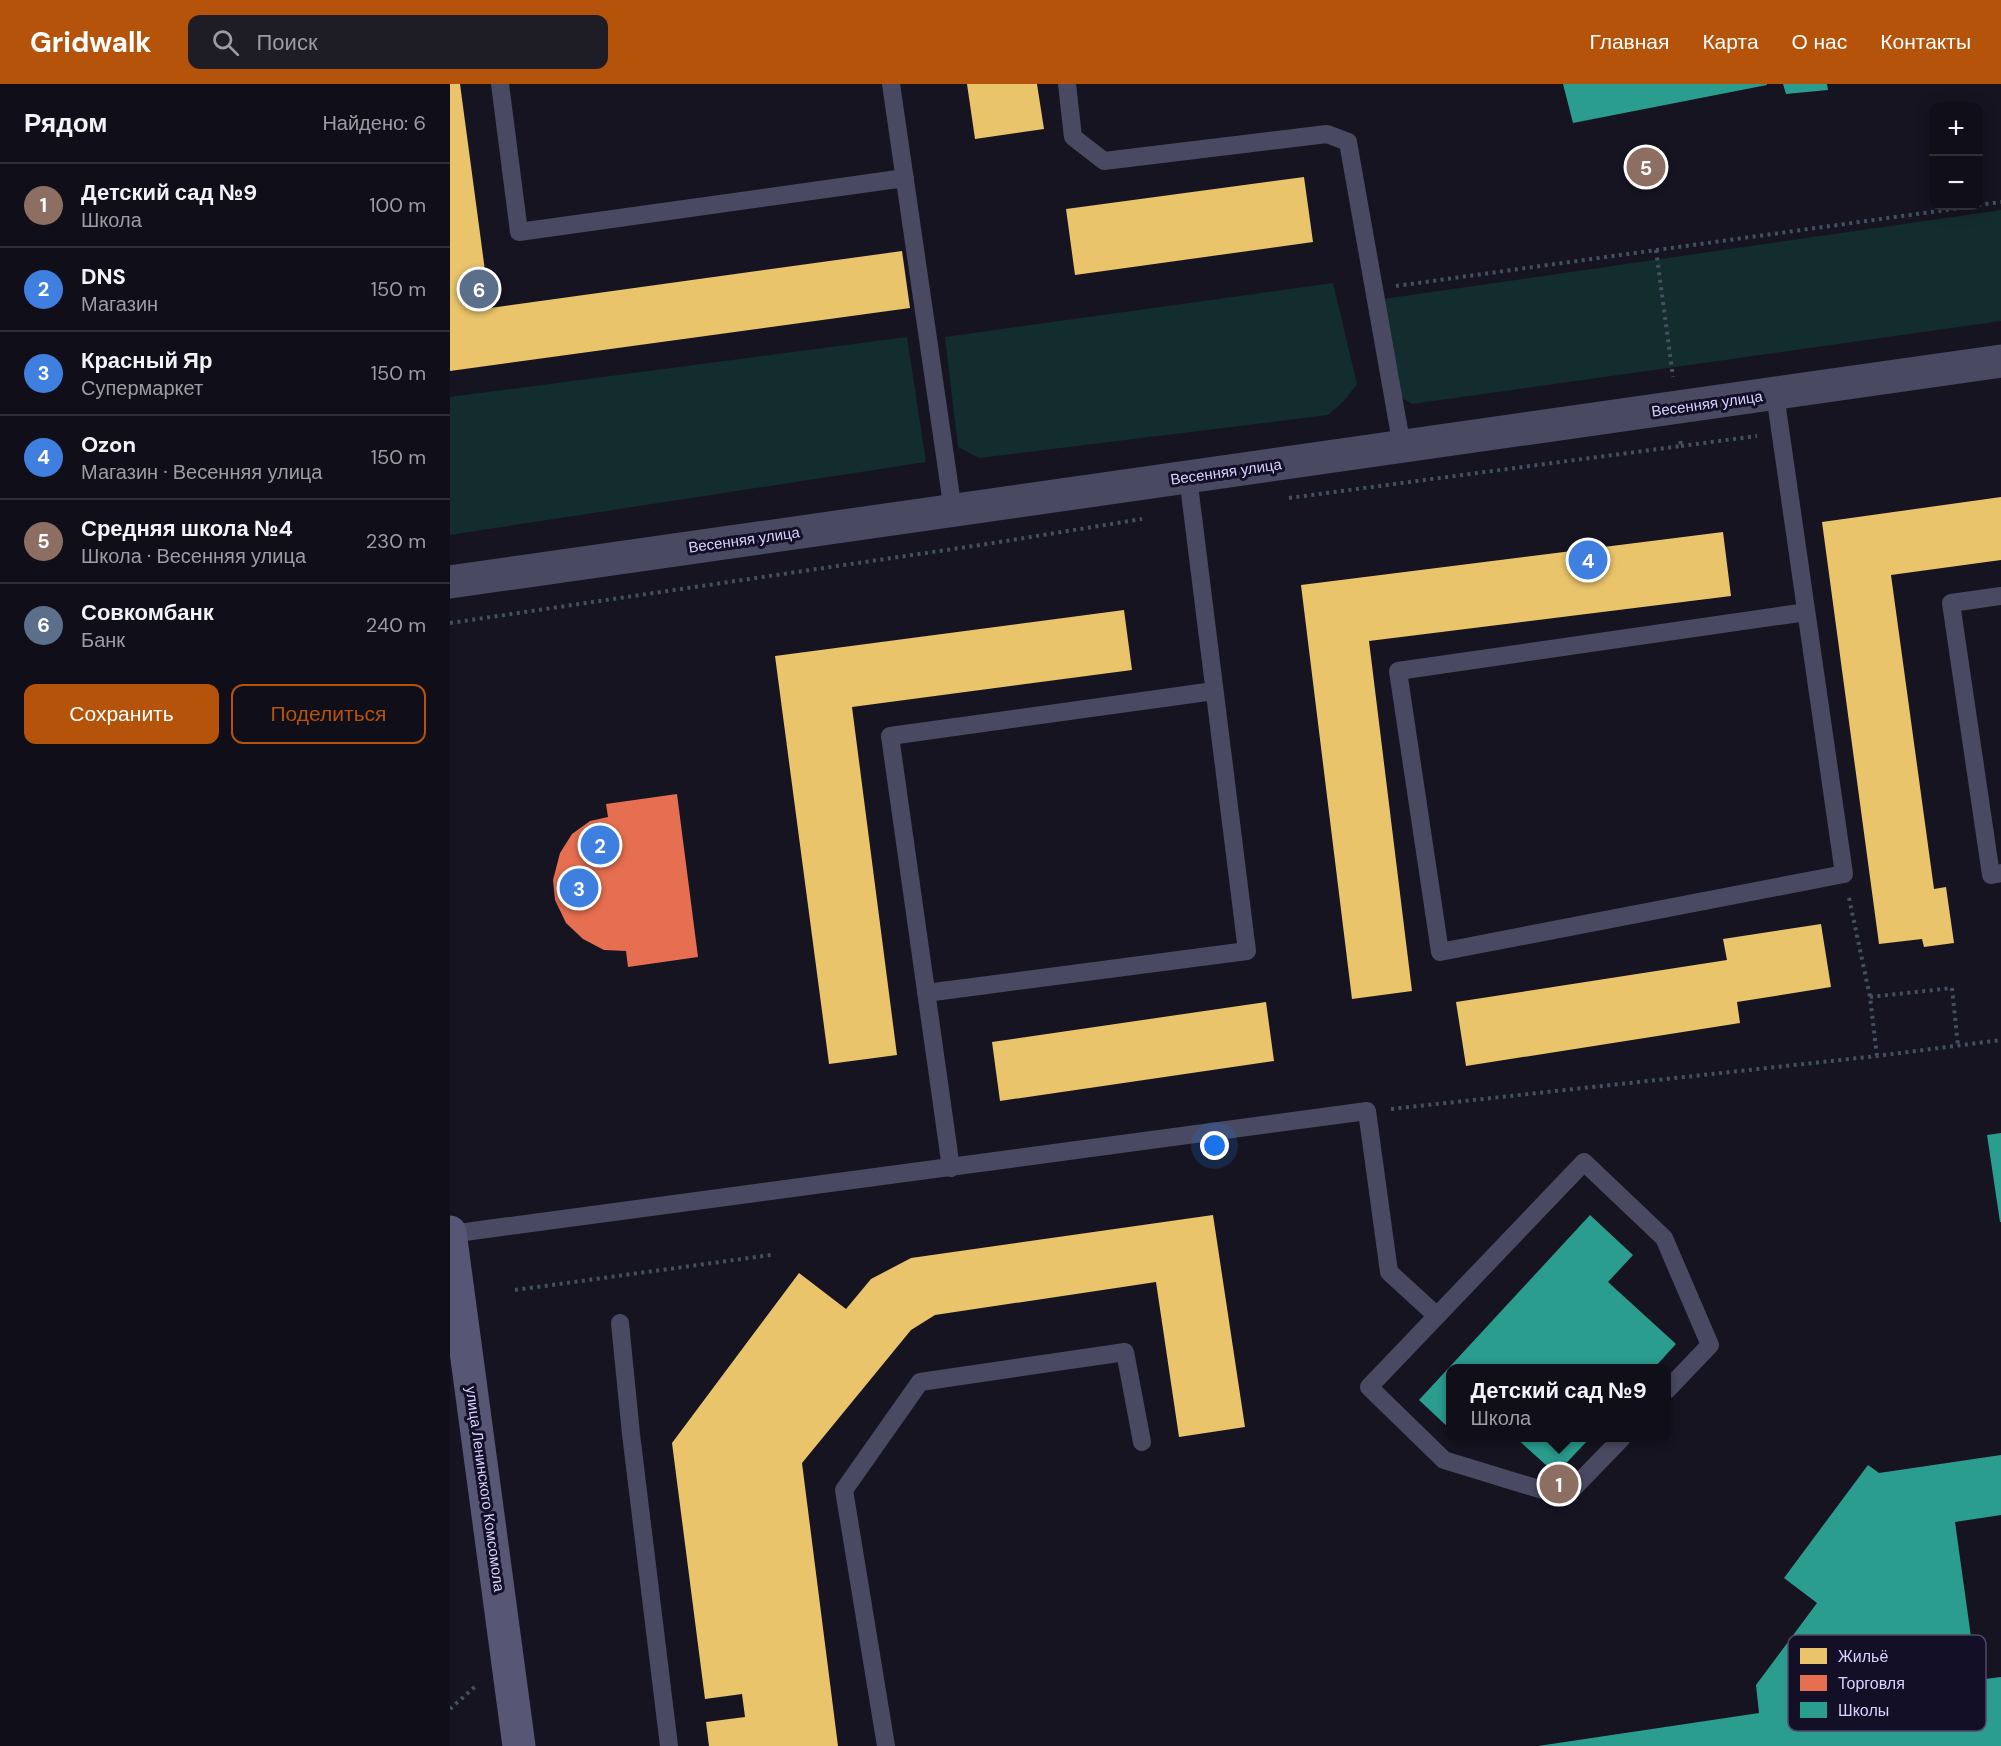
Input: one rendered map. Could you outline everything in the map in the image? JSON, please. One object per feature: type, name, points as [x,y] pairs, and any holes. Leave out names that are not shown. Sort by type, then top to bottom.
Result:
[{"type":"main road","name":"улица Ленинского Комсомола","points":[[450,1233],[458,1359],[519,1746]]},
{"type":"street","name":"Весенняя улица","points":[[450,582],[2001,362]]},
{"type":"lane","points":[[500,84],[519,232],[904,178]]},
{"type":"lane","points":[[891,84],[953,511]]},
{"type":"lane","points":[[1067,84],[1073,137],[1104,160],[1327,134],[1348,142],[1402,447]]},
{"type":"lane","points":[[1775,394],[1844,874],[1440,952],[1398,671],[1806,612]]},
{"type":"lane","points":[[926,993],[1247,951],[1188,477]]},
{"type":"lane","points":[[2001,596],[1951,603],[1991,875],[2001,873]]},
{"type":"lane","points":[[951,1168],[890,736],[1214,691]]},
{"type":"lane","points":[[450,1233],[1367,1111],[1389,1272],[1437,1316]]},
{"type":"lane","points":[[1617,1442],[1565,1497],[1444,1460],[1369,1387],[1584,1162],[1664,1238],[1710,1346],[1671,1386]]},
{"type":"lane","points":[[620,1323],[631,1434],[669,1746]]},
{"type":"lane","points":[[886,1746],[844,1490],[920,1382],[1125,1352],[1142,1442]]},
{"type":"path","points":[[1983,204],[2001,202]]},
{"type":"path","points":[[1374,289],[1941,210]]},
{"type":"path","points":[[1681,446],[1780,433]]},
{"type":"path","points":[[1844,874],[1870,997],[1877,1056]]},
{"type":"path","points":[[1870,997],[1952,988],[1958,1046]]},
{"type":"path","points":[[1367,1111],[1877,1056],[2001,1040]]},
{"type":"path","points":[[515,1290],[771,1255]]},
{"type":"green space","points":[[2001,210],[2001,321],[1412,404],[1398,396],[1383,299]]},
{"type":"green space","points":[[1333,283],[1357,384],[1344,401],[1328,415],[979,458],[958,447],[945,337]]},
{"type":"green space","points":[[907,337],[926,462],[450,535],[450,397]]},
{"type":"building: Жильё","points":[[450,84],[460,84],[490,308],[902,251],[910,308],[450,371]]},
{"type":"building: Жильё","points":[[967,84],[1037,84],[1044,129],[975,139]]},
{"type":"building: Жильё","points":[[1304,177],[1313,242],[1075,275],[1066,209]]},
{"type":"building: Жильё","points":[[2001,497],[2001,560],[1891,575],[1934,889],[1946,887],[1954,943],[1924,947],[1922,939],[1879,944],[1822,522]]},
{"type":"building: Жильё","points":[[1723,532],[1731,596],[1369,641],[1412,991],[1352,999],[1301,585]]},
{"type":"building: Жильё","points":[[1124,610],[1132,670],[852,707],[897,1055],[829,1064],[775,656]]},
{"type":"building: Жильё","points":[[1821,924],[1831,987],[1737,1002],[1740,1023],[1466,1066],[1456,1002],[1727,960],[1723,939]]},
{"type":"building: Жильё","points":[[1266,1002],[1274,1061],[1000,1101],[992,1042]]},
{"type":"building: Жильё","points":[[1213,1215],[1245,1427],[1179,1437],[1156,1282],[935,1315],[911,1330],[802,1463],[838,1746],[709,1746],[706,1722],[745,1717],[742,1694],[705,1699],[672,1443],[799,1273],[846,1309],[871,1279],[911,1258]]},
{"type":"building: Торговля","points":[[677,794],[698,957],[628,967],[626,951],[604,950],[583,939],[566,923],[555,900],[553,880],[560,853],[572,834],[590,821],[608,817],[606,804]]},
{"type":"building: Школы","points":[[1563,84],[1767,84],[1767,85],[1573,123]]},
{"type":"building: Школы","points":[[1783,84],[1827,84],[1828,90],[1786,94]]},
{"type":"building: Школы","points":[[2001,1133],[2001,1222],[2000,1222],[1987,1135]]},
{"type":"building: Школы","points":[[1590,1215],[1633,1255],[1608,1282],[1676,1344],[1658,1364],[1452,1364]]},
{"type":"building: Школы","points":[[1446,1371],[1446,1425],[1419,1400]]},
{"type":"building: Школы","points":[[1520,1442],[1586,1442],[1556,1474]]},
{"type":"building: Школы","points":[[2001,1455],[2001,1515],[1955,1522],[1971,1635],[1793,1635],[1817,1603],[1784,1578],[1868,1465],[1879,1473]]},
{"type":"building: Школы","points":[[1788,1642],[1788,1731],[1986,1731],[1986,1679],[2001,1677],[2001,1746],[1538,1746],[1759,1713],[1756,1685]]},
{"type":"place","name":"Средняя школа №4","points":[[1646,167]]},
{"type":"place","name":"Совкомбанк","points":[[479,289]]},
{"type":"place","name":"Ozon","points":[[1588,560]]},
{"type":"place","name":"DNS","points":[[600,845]]},
{"type":"place","name":"Красный Яр","points":[[579,888]]},
{"type":"place","name":"Детский сад №9","points":[[1559,1484]]}]
